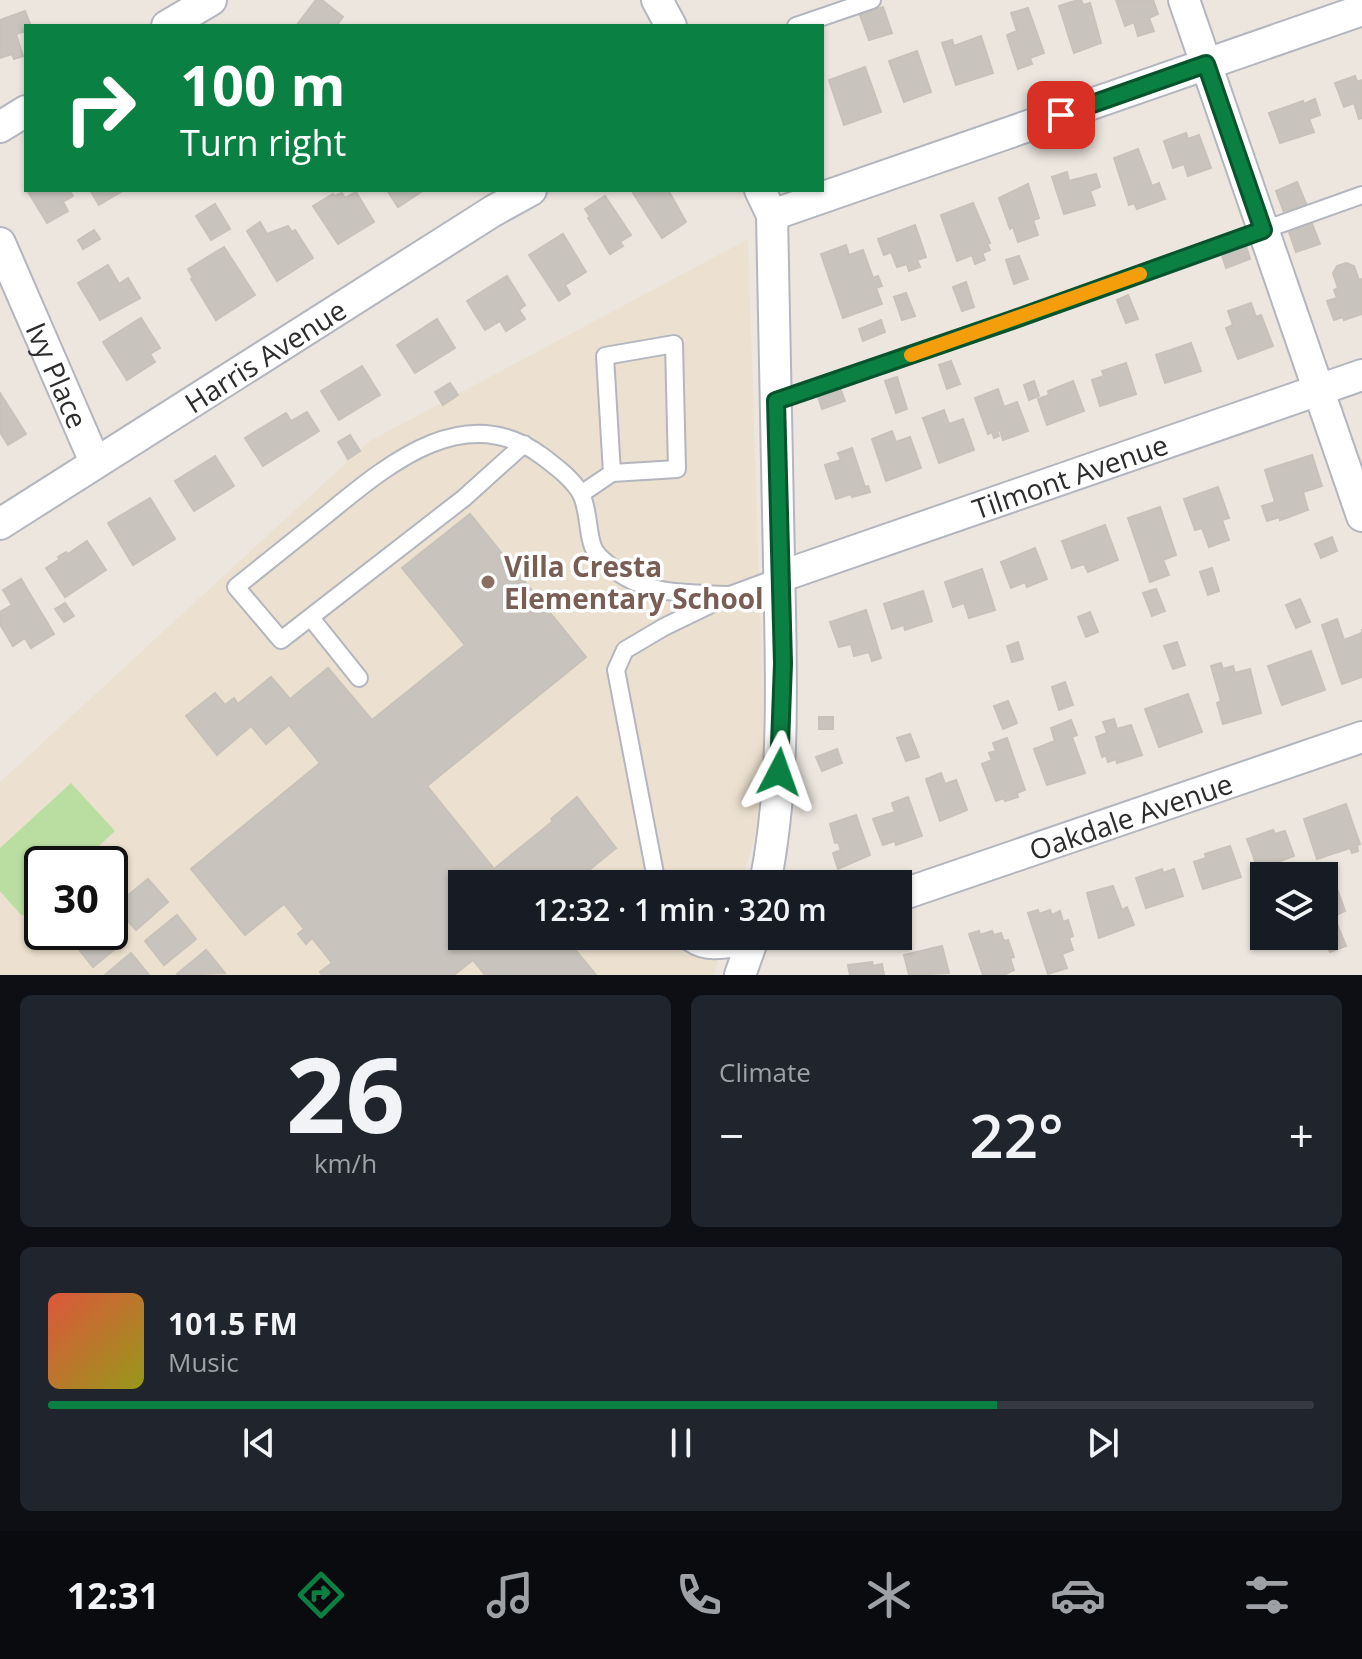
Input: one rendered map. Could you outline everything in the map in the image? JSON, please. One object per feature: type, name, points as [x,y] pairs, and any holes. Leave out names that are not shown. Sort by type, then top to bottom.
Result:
[{"type":"street","points":[[170,24],[211,0]]},
{"type":"street","points":[[657,0],[670,24]]},
{"type":"street","points":[[1184,0],[1362,516]]},
{"type":"street","points":[[824,185],[1206,64],[1362,10]]},
{"type":"street","points":[[0,127],[24,112]]},
{"type":"street","name":"Harris Avenue","points":[[0,524],[527,192]]},
{"type":"street","points":[[768,870],[781,746],[783,663],[776,401],[766,203],[801,192]]},
{"type":"street","name":"Ivy Place","points":[[0,243],[95,462]]},
{"type":"street","name":"Tilmont Avenue","points":[[779,577],[1362,375]]},
{"type":"street","name":"Oakdale Avenue","points":[[912,891],[1362,737]]},
{"type":"street","points":[[740,975],[750,950]]},
{"type":"lane","points":[[802,24],[872,0]]},
{"type":"lane","points":[[776,401],[1362,195]]},
{"type":"lane","points":[[581,494],[612,473],[677,469],[674,344],[605,356],[612,473]]},
{"type":"lane","points":[[524,444],[464,498],[281,640],[236,587],[385,467],[449,437],[474,434],[496,435],[524,444],[562,471],[581,494],[594,551],[619,574],[658,592],[730,595]]},
{"type":"lane","points":[[654,870],[616,670],[625,650],[664,627],[730,595],[779,577]]},
{"type":"lane","points":[[311,618],[359,678]]},
{"type":"shaded area","name":"Villa Cresta Elementary School","points":[[748,239],[766,798],[745,870],[448,870],[448,950],[722,950],[714,975],[0,975],[0,782],[370,441]]},
{"type":"green space","points":[[71,783],[115,831],[99,846],[24,846],[22,916],[0,891],[0,848]]},
{"type":"building","points":[[316,0],[322,0],[343,17],[338,24],[298,24]]},
{"type":"building","points":[[1078,0],[1083,5],[1090,3],[1101,43],[1074,53],[1059,6]]},
{"type":"building","points":[[1116,0],[1153,0],[1158,14],[1149,18],[1154,31],[1138,36],[1134,22],[1125,26]]},
{"type":"building","points":[[883,7],[892,33],[869,40],[860,15]]},
{"type":"building","points":[[1028,8],[1044,53],[1030,58],[1032,64],[1018,69],[1007,35],[1017,31],[1011,13]]},
{"type":"building","points":[[25,11],[30,24],[24,24],[24,32],[16,34],[23,56],[14,59],[12,54],[0,58],[0,20]]},
{"type":"building","points":[[981,36],[993,73],[956,85],[942,43],[952,40],[954,46]]},
{"type":"building","points":[[917,51],[931,92],[904,102],[889,61]]},
{"type":"building","points":[[865,67],[881,112],[844,125],[829,80]]},
{"type":"building","points":[[1355,76],[1357,82],[1362,80],[1362,118],[1359,119],[1354,103],[1344,107],[1335,83]]},
{"type":"building","points":[[1315,99],[1320,115],[1309,119],[1314,132],[1280,143],[1269,113]]},
{"type":"building","points":[[1186,133],[1188,139],[1199,135],[1211,168],[1188,176],[1184,164],[1173,168],[1164,141]]},
{"type":"building","points":[[1138,149],[1152,186],[1159,183],[1165,199],[1137,209],[1134,203],[1129,205],[1114,158]]},
{"type":"building","points":[[1067,172],[1069,181],[1096,174],[1100,187],[1090,191],[1095,205],[1064,214],[1052,177]]},
{"type":"building","points":[[1297,182],[1307,206],[1285,215],[1276,191]]},
{"type":"building","points":[[1028,184],[1039,218],[1033,220],[1038,235],[1018,242],[999,198]]},
{"type":"building","points":[[28,192],[70,192],[73,196],[63,202],[68,211],[47,223]]},
{"type":"building","points":[[91,192],[121,192],[99,205]]},
{"type":"building","points":[[356,192],[374,222],[338,244],[313,206],[333,194],[342,193],[345,198]]},
{"type":"building","points":[[388,192],[421,192],[398,207]]},
{"type":"building","points":[[669,192],[686,222],[662,238],[633,193]]},
{"type":"building","points":[[605,196],[631,235],[620,242],[623,246],[610,254],[585,209]]},
{"type":"building","points":[[973,203],[990,243],[987,244],[990,250],[982,253],[985,260],[975,264],[972,255],[957,261],[941,215]]},
{"type":"building","points":[[215,204],[230,229],[211,240],[196,216]]},
{"type":"building","points":[[1311,221],[1320,244],[1296,252],[1288,229]]},
{"type":"building","points":[[260,222],[267,234],[288,226],[292,232],[295,230],[313,258],[277,281],[247,231]]},
{"type":"building","points":[[915,225],[926,257],[917,260],[920,267],[909,271],[907,264],[897,267],[891,252],[884,255],[878,239]]},
{"type":"building","points":[[94,230],[100,239],[83,249],[78,240]]},
{"type":"building","points":[[563,234],[586,272],[565,285],[570,294],[559,301],[529,255]]},
{"type":"building","points":[[846,245],[849,255],[863,250],[873,278],[878,276],[882,286],[876,288],[882,304],[843,318],[821,254]]},
{"type":"building","points":[[1246,246],[1250,259],[1226,268],[1222,255]]},
{"type":"building","points":[[224,247],[255,295],[216,320],[188,269]]},
{"type":"building","points":[[1019,256],[1028,279],[1014,284],[1006,260]]},
{"type":"building","points":[[1346,263],[1354,266],[1359,280],[1362,279],[1362,314],[1334,320],[1327,301],[1337,298],[1334,290],[1338,288],[1333,273],[1337,266]]},
{"type":"building","points":[[108,265],[119,284],[128,278],[140,298],[100,320],[78,283]]},
{"type":"building","points":[[507,276],[525,305],[519,310],[525,319],[506,331],[500,321],[485,330],[467,301]]},
{"type":"building","points":[[966,282],[974,307],[962,311],[953,287]]},
{"type":"building","points":[[906,293],[915,316],[902,320],[894,297]]},
{"type":"building","points":[[1128,295],[1138,319],[1126,323],[1117,300]]},
{"type":"building","points":[[1251,303],[1256,317],[1261,315],[1273,346],[1238,359],[1226,328],[1233,325],[1228,311]]},
{"type":"building","points":[[141,318],[160,348],[150,354],[155,362],[127,380],[103,342]]},
{"type":"building","points":[[437,319],[455,348],[415,373],[397,345]]},
{"type":"building","points":[[881,320],[885,332],[863,341],[859,329]]},
{"type":"building","points":[[1191,343],[1201,371],[1165,383],[1156,355]]},
{"type":"building","points":[[951,361],[960,384],[947,389],[939,365]]},
{"type":"building","points":[[1126,363],[1136,394],[1100,406],[1092,380],[1104,376],[1102,371]]},
{"type":"building","points":[[362,366],[380,395],[339,420],[321,391]]},
{"type":"building","points":[[897,377],[907,409],[896,413],[885,381]]},
{"type":"building","points":[[1034,381],[1039,396],[1029,400],[1024,385]]},
{"type":"building","points":[[1073,381],[1084,411],[1047,425],[1038,399],[1049,395],[1048,391]]},
{"type":"building","points":[[450,383],[458,395],[443,405],[435,392]]},
{"type":"building","points":[[840,388],[845,401],[822,409],[818,396]]},
{"type":"building","points":[[998,389],[1004,407],[1017,402],[1028,431],[1003,440],[1000,430],[997,431],[999,436],[994,438],[992,432],[988,434],[975,398]]},
{"type":"building","points":[[0,393],[26,434],[8,445],[0,432]]},
{"type":"building","points":[[944,410],[949,424],[963,419],[974,450],[939,463],[923,418]]},
{"type":"building","points":[[307,412],[319,431],[263,466],[245,438],[286,413],[291,421]]},
{"type":"building","points":[[892,431],[896,442],[910,437],[921,468],[886,481],[872,439]]},
{"type":"building","points":[[350,435],[360,451],[348,459],[338,442]]},
{"type":"building","points":[[852,448],[865,487],[868,486],[870,492],[836,499],[825,465],[841,460],[838,453]]},
{"type":"building","points":[[1312,455],[1322,486],[1303,492],[1308,510],[1280,520],[1280,517],[1267,521],[1262,506],[1275,502],[1265,470]]},
{"type":"building","points":[[215,456],[234,486],[194,511],[175,481]]},
{"type":"building","points":[[1218,487],[1229,518],[1222,520],[1229,540],[1209,547],[1202,528],[1195,530],[1184,499]]},
{"type":"building","points":[[150,498],[175,539],[133,565],[108,523]]},
{"type":"building","points":[[1160,507],[1176,555],[1163,560],[1169,575],[1150,582],[1128,518]]},
{"type":"building","points":[[470,514],[586,657],[427,786],[494,869],[553,821],[551,819],[577,797],[616,848],[589,870],[448,870],[448,950],[575,950],[596,975],[485,975],[473,960],[454,975],[322,975],[320,972],[332,963],[312,938],[306,944],[298,934],[304,929],[284,904],[245,935],[191,869],[320,763],[289,725],[266,744],[251,726],[217,755],[186,716],[215,693],[225,705],[234,698],[238,704],[271,677],[290,699],[328,668],[372,720],[465,645],[402,568]]},
{"type":"building","points":[[1105,525],[1118,560],[1088,572],[1084,564],[1072,568],[1062,541]]},
{"type":"building","points":[[1332,537],[1337,551],[1321,558],[1315,544]]},
{"type":"building","points":[[87,541],[106,570],[65,597],[46,568],[60,559],[58,557]]},
{"type":"building","points":[[1035,548],[1047,579],[1027,587],[1025,582],[1011,588],[1001,562]]},
{"type":"building","points":[[1212,568],[1219,591],[1208,595],[1200,572]]},
{"type":"building","points":[[982,569],[995,610],[969,618],[964,603],[953,607],[945,582]]},
{"type":"building","points":[[21,579],[54,634],[31,648],[25,638],[13,646],[0,624],[0,612],[12,605],[3,590]]},
{"type":"building","points":[[1156,589],[1165,611],[1152,616],[1143,593]]},
{"type":"building","points":[[923,591],[932,621],[905,630],[904,625],[892,629],[884,604]]},
{"type":"building","points":[[1300,599],[1310,622],[1296,628],[1286,605]]},
{"type":"building","points":[[65,603],[74,616],[64,622],[55,609]]},
{"type":"building","points":[[866,610],[881,658],[872,661],[869,652],[854,656],[851,644],[839,647],[830,622]]},
{"type":"building","points":[[1090,612],[1098,632],[1086,637],[1078,617]]},
{"type":"building","points":[[1337,619],[1344,640],[1362,633],[1362,677],[1342,684],[1322,625]]},
{"type":"building","points":[[1018,642],[1023,659],[1012,662],[1007,646]]},
{"type":"building","points":[[1177,642],[1185,665],[1173,669],[1164,646]]},
{"type":"building","points":[[1311,651],[1325,690],[1282,705],[1268,666]]},
{"type":"building","points":[[1221,663],[1223,669],[1233,666],[1235,673],[1250,669],[1261,713],[1223,724],[1217,703],[1221,701],[1211,666]]},
{"type":"building","points":[[1065,682],[1073,705],[1059,710],[1052,687]]},
{"type":"building","points":[[1188,694],[1202,732],[1159,747],[1145,709]]},
{"type":"building","points":[[1008,701],[1017,723],[1003,729],[994,706]]},
{"type":"building","points":[[819,717],[833,717],[833,729],[819,729]]},
{"type":"building","points":[[1114,719],[1117,729],[1131,725],[1142,755],[1117,763],[1116,759],[1108,762],[1106,755],[1102,757],[1096,737],[1107,733],[1103,722]]},
{"type":"building","points":[[1071,720],[1077,735],[1072,737],[1085,773],[1047,785],[1034,749],[1055,741],[1051,728]]},
{"type":"building","points":[[910,734],[919,757],[906,761],[897,738]]},
{"type":"building","points":[[1007,738],[1025,790],[1017,793],[1018,797],[996,801],[982,764],[992,760],[989,753],[996,751],[993,743]]},
{"type":"building","points":[[837,749],[842,763],[822,771],[816,757]]},
{"type":"building","points":[[941,773],[945,784],[956,780],[967,810],[940,821],[926,779]]},
{"type":"building","points":[[908,797],[922,836],[896,845],[895,841],[883,845],[873,819],[895,812],[892,803]]},
{"type":"building","points":[[1346,804],[1360,844],[1357,845],[1358,851],[1352,853],[1350,848],[1317,859],[1304,819]]},
{"type":"building","points":[[856,815],[870,855],[838,869],[833,853],[841,850],[838,842],[835,843],[830,824]]},
{"type":"building","points":[[1273,830],[1275,834],[1285,831],[1294,856],[1277,862],[1255,862],[1247,839]]},
{"type":"building","points":[[1230,846],[1241,877],[1203,889],[1194,862],[1206,858],[1205,854]]},
{"type":"building","points":[[1162,869],[1163,873],[1174,869],[1183,896],[1146,908],[1136,878]]},
{"type":"building","points":[[148,879],[168,902],[136,930],[128,921],[128,895]]},
{"type":"building","points":[[1113,886],[1122,910],[1127,907],[1134,925],[1099,938],[1087,893]]},
{"type":"building","points":[[1338,892],[1345,911],[1338,914]]},
{"type":"building","points":[[1038,910],[1039,914],[1050,910],[1052,915],[1060,911],[1063,922],[1068,920],[1073,950],[1062,954],[1067,968],[1048,974],[1028,913]]},
{"type":"building","points":[[177,915],[196,939],[164,965],[145,941]]},
{"type":"building","points":[[1338,926],[1346,946],[1338,949]]},
{"type":"building","points":[[979,931],[980,935],[992,931],[994,935],[1001,933],[1004,941],[1008,940],[1014,957],[1010,958],[1014,970],[1004,975],[983,975],[969,934]]},
{"type":"building","points":[[942,946],[949,973],[909,975],[904,955]]},
{"type":"building","points":[[79,950],[114,950],[93,967]]},
{"type":"building","points":[[206,950],[225,973],[177,974]]},
{"type":"building","points":[[131,953],[149,975],[105,975]]},
{"type":"building","points":[[872,962],[873,966],[882,964],[884,975],[850,975],[848,965]]},
{"type":"slow traffic","points":[[911,355],[1140,274]]},
{"type":"place","name":"Villa Cresta Elementary School","points":[[488,582]]},
{"type":"route","points":[[779,772],[783,663],[776,401],[1263,230],[1206,64],[1061,115]]}]
